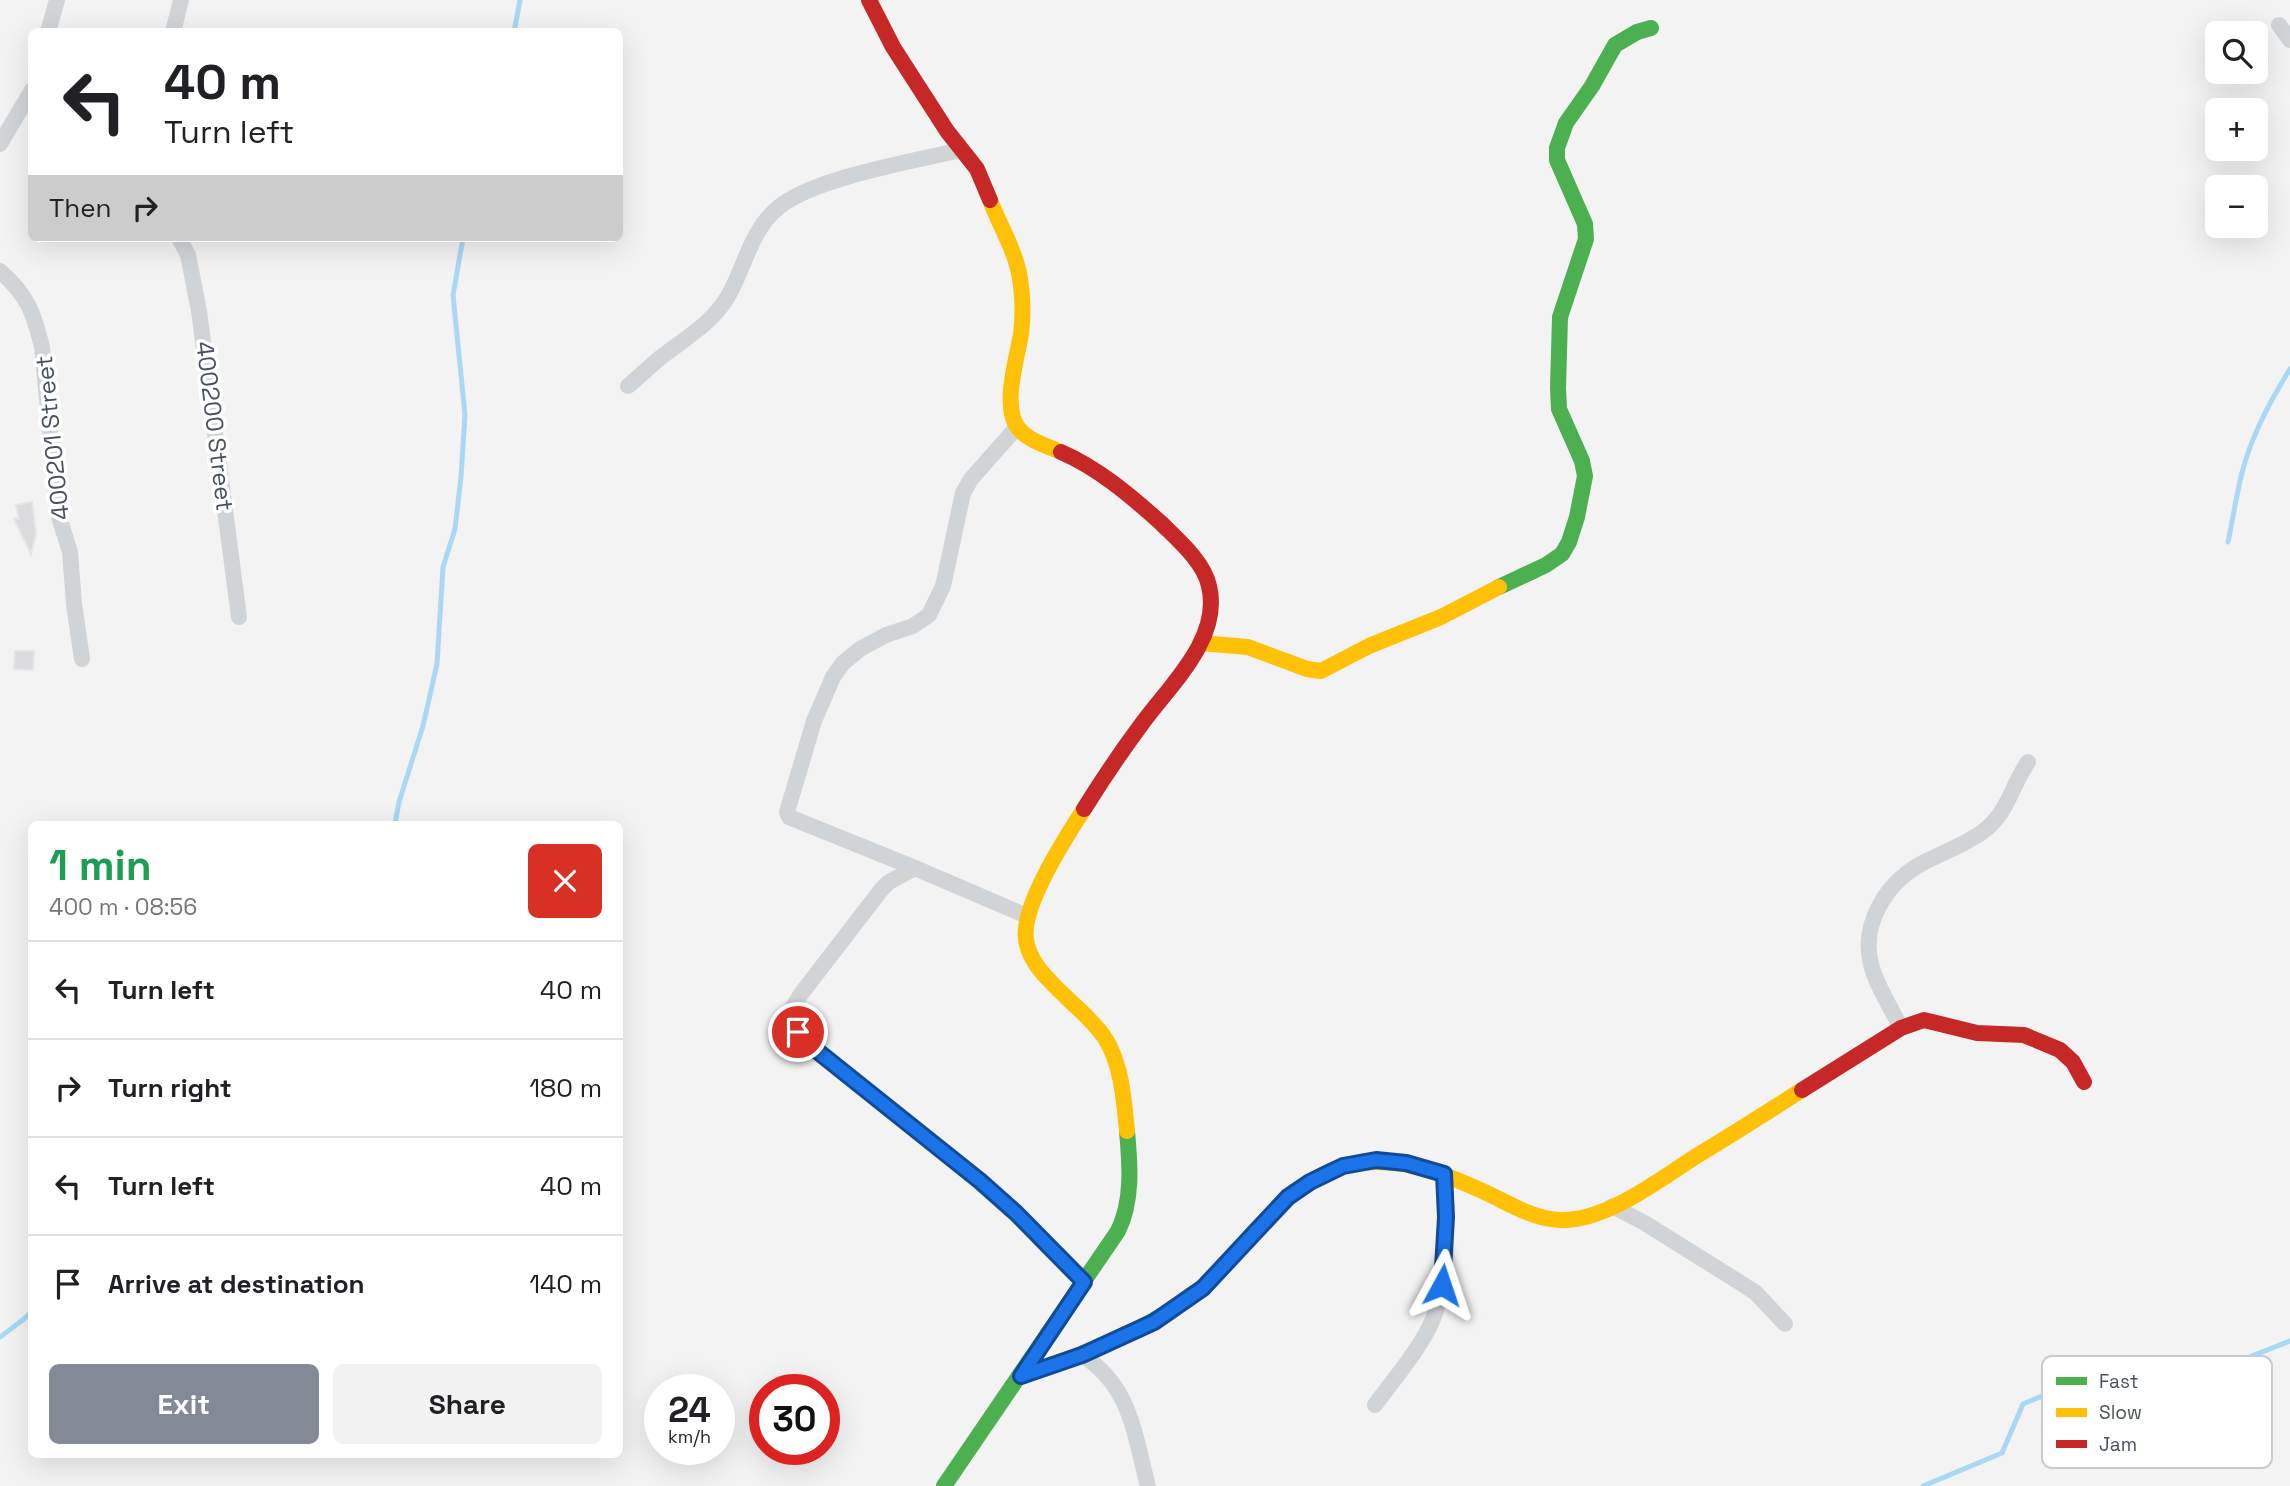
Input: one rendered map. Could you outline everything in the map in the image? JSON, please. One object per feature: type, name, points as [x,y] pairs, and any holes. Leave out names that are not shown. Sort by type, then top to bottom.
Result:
[{"type":"street","points":[[49,28],[57,0]]},
{"type":"street","points":[[174,28],[181,0]]},
{"type":"street","points":[[869,0],[902,63],[961,150],[975,166],[1011,244],[1019,268],[1022,303],[1021,333],[1011,406],[1017,427],[1032,438],[1079,461],[1164,527],[1194,559],[1209,583],[1211,605],[1207,629],[1200,643],[1065,840],[1035,894],[1027,916],[1024,939],[1029,955],[1038,969],[1099,1028],[1113,1053],[1121,1089],[1129,1194],[1124,1219],[1021,1376],[988,1417],[944,1486]]},
{"type":"street","points":[[2279,24],[2290,40]]},
{"type":"street","points":[[1200,643],[1248,648],[1307,669],[1321,671],[1369,646],[1441,617],[1474,598],[1546,565],[1562,554],[1577,517],[1585,476],[1582,461],[1559,409],[1560,317],[1586,239],[1585,224],[1557,160],[1557,148],[1566,123],[1592,86],[1615,45],[1637,32],[1651,28]]},
{"type":"street","points":[[0,144],[28,97]]},
{"type":"street","points":[[628,386],[710,321],[727,298],[760,228],[780,205],[801,192],[961,150]]},
{"type":"street","name":"400200 Street","points":[[181,242],[188,255],[200,311],[239,617]]},
{"type":"street","name":"400201 Street","points":[[0,271],[25,296],[36,320],[42,347],[58,514],[70,552],[82,659]]},
{"type":"street","points":[[1017,427],[971,479],[963,493],[943,586],[929,615],[860,649],[843,663],[833,677],[814,722],[787,812],[789,817],[1027,916]]},
{"type":"street","points":[[1901,1028],[1871,967],[1868,938],[1877,909],[1885,896],[1915,867],[1986,829],[2006,806],[2028,762]]},
{"type":"street","points":[[915,868],[889,882],[873,899],[792,1007],[789,1013],[791,1022],[811,1046],[989,1188],[1084,1282]]},
{"type":"street","points":[[1021,1376],[1082,1355],[1154,1322],[1203,1288],[1288,1197],[1310,1182],[1343,1166],[1376,1160],[1406,1163],[1444,1174],[1537,1216],[1562,1220],[1584,1217],[1612,1206],[1730,1137],[1901,1028],[1924,1020],[1977,1033],[2024,1035],[2060,1050],[2073,1062],[2084,1082]]},
{"type":"street","points":[[1375,1405],[1432,1322],[1439,1300],[1445,1256],[1444,1174]]},
{"type":"street","points":[[1612,1206],[1654,1228],[1756,1293],[1785,1324]]},
{"type":"street","points":[[1082,1355],[1101,1368],[1119,1390],[1131,1416],[1148,1486]]},
{"type":"building","points":[[32,502],[36,534],[31,554],[14,519],[19,519],[16,505]]},
{"type":"building","points":[[15,651],[34,651],[33,670],[14,669]]},
{"type":"waterway","points":[[515,28],[520,0]]},
{"type":"waterway","points":[[396,821],[423,726],[437,664],[443,567],[455,529],[461,477],[465,415],[453,295],[462,242]]},
{"type":"waterway","points":[[2228,542],[2250,446],[2268,406],[2290,369]]},
{"type":"waterway","points":[[0,1337],[28,1315]]},
{"type":"waterway","points":[[2252,1356],[2290,1341]]},
{"type":"waterway","points":[[1923,1486],[2002,1453],[2023,1404],[2042,1396]]},
{"type":"traffic: fast","points":[[1499,587],[1546,565],[1562,554],[1577,517],[1585,476],[1582,461],[1559,409],[1558,388],[1560,317],[1586,239],[1585,224],[1557,160],[1557,148],[1566,123],[1592,86],[1615,45],[1637,32],[1651,28]]},
{"type":"traffic: fast","points":[[944,1486],[1118,1231],[1128,1195],[1127,1131]]},
{"type":"traffic: fast","points":[[1021,1376],[1116,1339],[1182,1303],[1209,1282],[1281,1204],[1312,1181],[1347,1165]]},
{"type":"traffic: slow","points":[[990,200],[1013,252],[1022,292],[1022,328],[1011,396],[1014,420],[1028,437],[1061,452]]},
{"type":"traffic: slow","points":[[1200,643],[1248,647],[1307,669],[1321,671],[1369,646],[1441,617],[1499,587]]},
{"type":"traffic: slow","points":[[1084,809],[1037,891],[1026,925],[1026,939],[1031,956],[1041,971],[1092,1022],[1111,1049],[1121,1083],[1127,1131]]},
{"type":"traffic: slow","points":[[1347,1165],[1386,1162],[1423,1168],[1534,1215],[1560,1220],[1578,1219],[1614,1207],[1632,1197],[1802,1090]]},
{"type":"traffic: jam","points":[[869,0],[893,47],[947,131],[977,169],[990,200]]},
{"type":"traffic: jam","points":[[1061,452],[1114,483],[1182,544],[1202,568],[1209,586],[1211,606],[1208,625],[1190,661],[1134,735],[1084,809]]},
{"type":"traffic: jam","points":[[1802,1090],[1901,1028],[1924,1020],[1977,1033],[2024,1035],[2060,1050],[2073,1062],[2084,1082]]},
{"type":"route","points":[[798,1032],[811,1046],[980,1181],[1042,1238],[1084,1282],[1021,1376],[1082,1355],[1154,1322],[1203,1288],[1288,1197],[1310,1182],[1343,1166],[1376,1160],[1406,1163],[1444,1174],[1446,1217],[1442,1285]]}]
